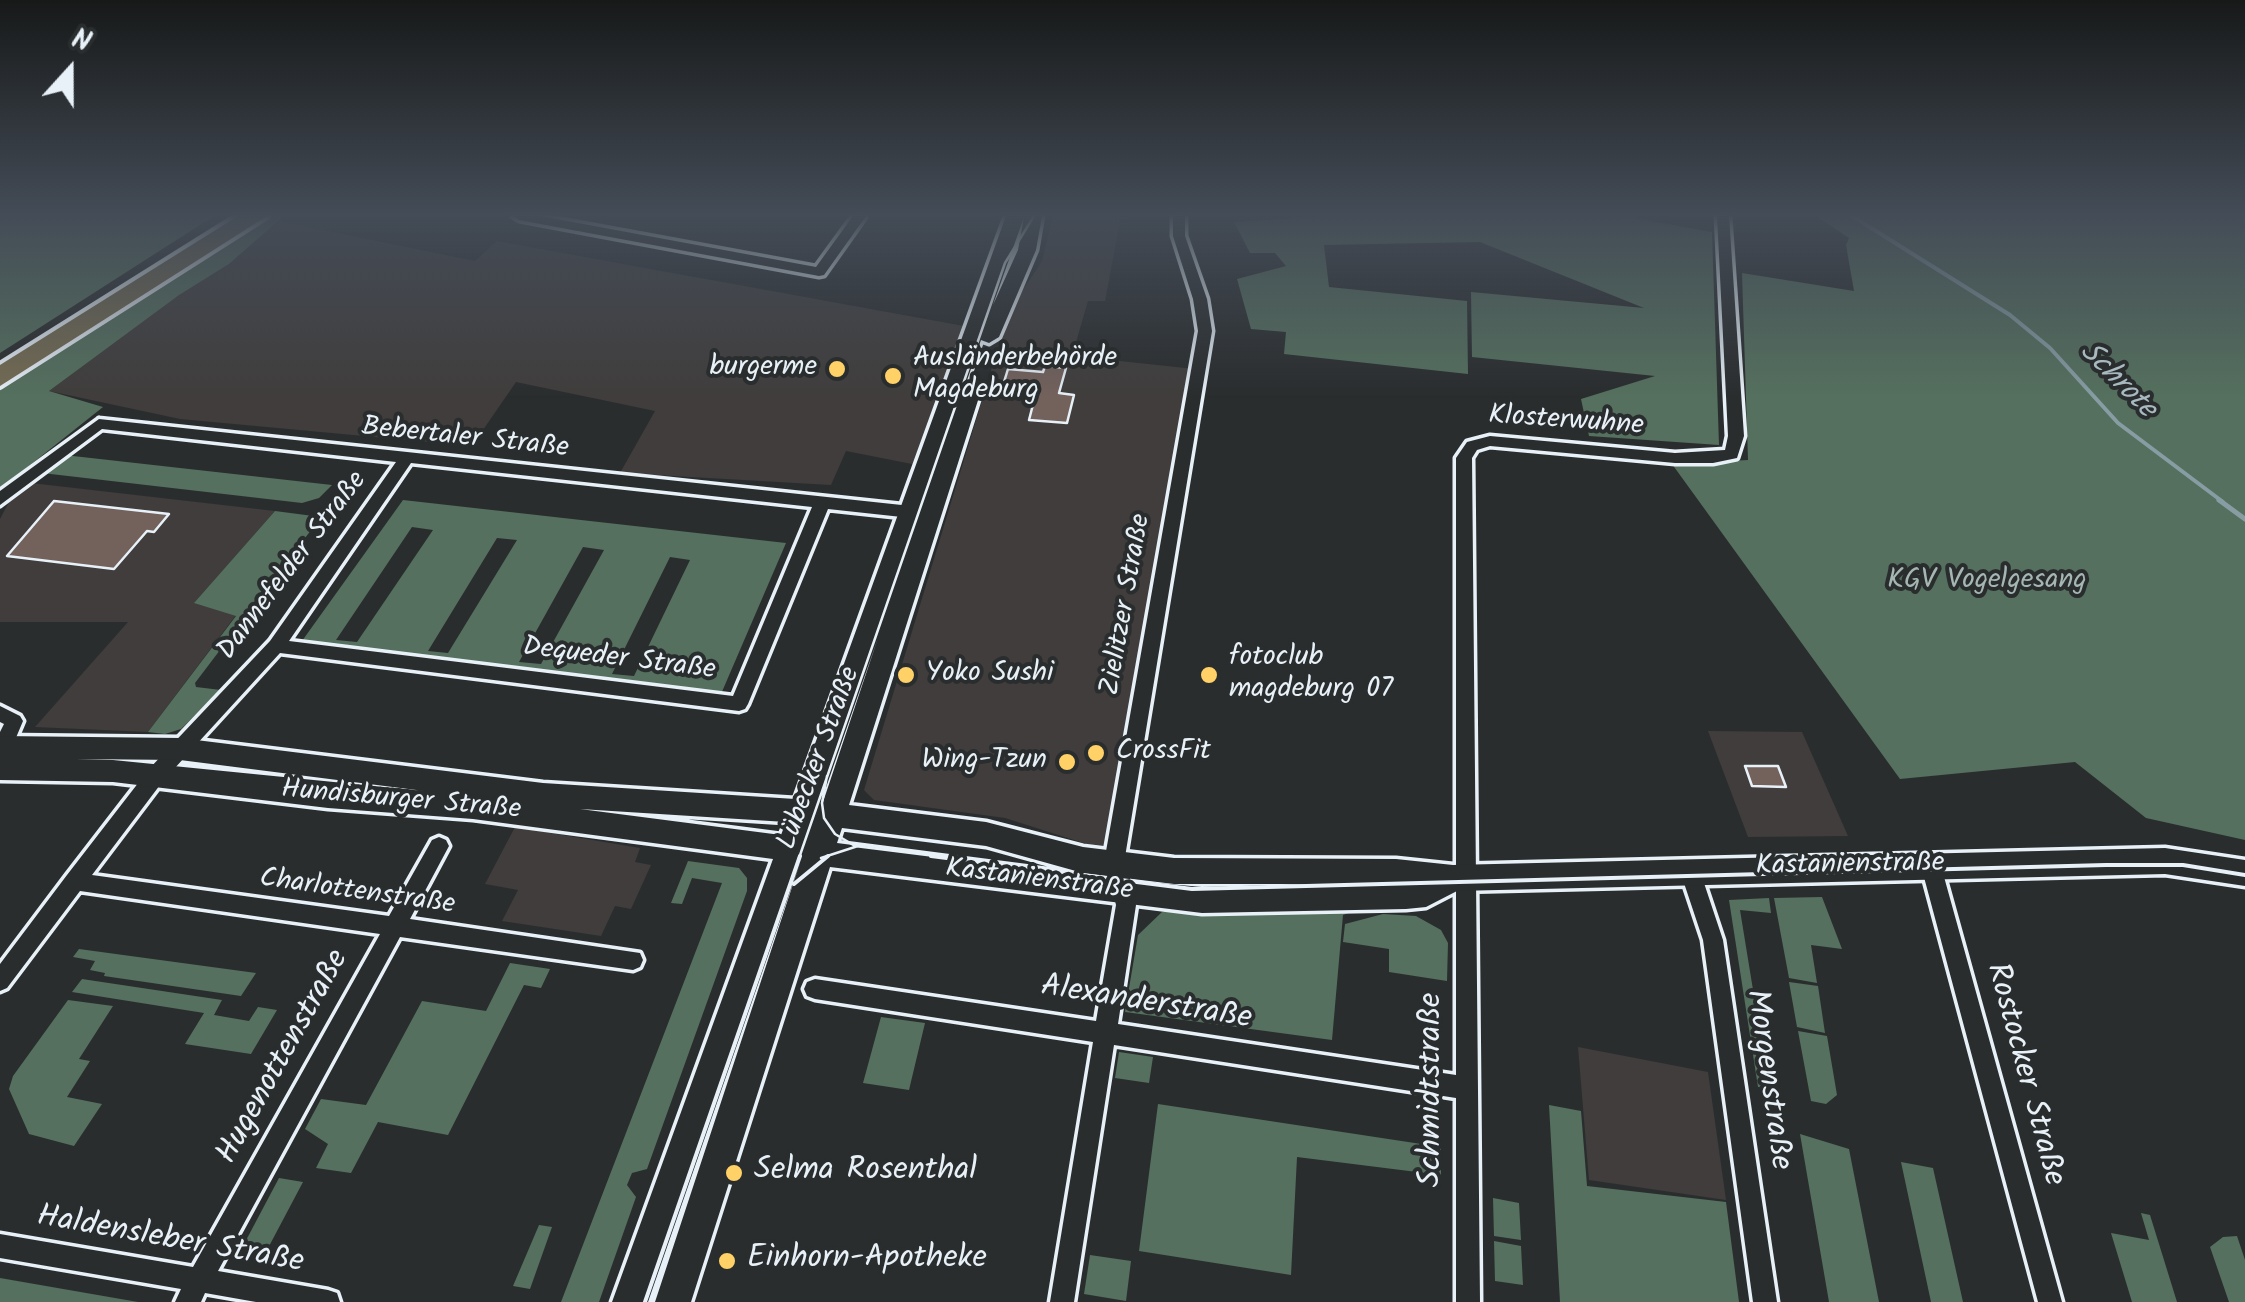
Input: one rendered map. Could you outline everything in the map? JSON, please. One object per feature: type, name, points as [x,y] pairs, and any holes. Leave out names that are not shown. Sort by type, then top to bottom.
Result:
[{"type":"highway","points":[[0,363],[142,277]]},
{"type":"highway","points":[[0,377],[159,277]]},
{"type":"main road","name":"Lübecker Straße","points":[[673,1302],[802,852],[912,512],[995,277]]},
{"type":"main road","name":"Lübecker Straße","points":[[815,813],[995,318],[1014,277]]},
{"type":"main road","name":"Hundisburger Straße","points":[[1,754],[180,749],[544,795],[815,813]]},
{"type":"main road","name":"Hundisburger Straße","points":[[1,754],[76,768],[328,796],[504,810],[802,852]]},
{"type":"main road","name":"Kastanienstraße","points":[[815,813],[986,834],[1120,880],[1202,900],[1406,896],[1426,894],[1459,878],[1690,871],[2165,861],[2245,873]]},
{"type":"main road","name":"Lübecker Straße","points":[[630,1302],[802,852]]},
{"type":"main road","name":"Kastanienstraße","points":[[802,852],[1120,880]]},
{"type":"street","name":"Zielitzer Straße","points":[[1062,1302],[1126,906],[1120,880],[1205,331],[1193,277]]},
{"type":"street","name":"Klosterwuhne","points":[[1459,878],[1466,452],[1475,444],[1490,441],[1675,458],[1709,459],[1732,454],[1736,436],[1727,277]]},
{"type":"street","name":"Bebertaler Straße","points":[[0,499],[98,424],[912,512]]},
{"type":"street","name":"Dannefelder Straße","points":[[0,981],[156,775],[276,646],[406,459]]},
{"type":"street","name":"Dequeder Straße","points":[[276,646],[739,704],[822,504]]},
{"type":"street","points":[[0,713],[14,722],[1,754]]},
{"type":"street","name":"Hugenottenstraße","points":[[187,1302],[439,846]]},
{"type":"street","name":"Rostocker Straße","points":[[1932,866],[2050,1302]]},
{"type":"street","name":"Morgenstraße","points":[[1690,871],[1713,940],[1766,1302]]},
{"type":"street","name":"Schmidtstraße","points":[[1459,878],[1468,1302]]},
{"type":"street","name":"Charlottenstraße","points":[[74,881],[633,960]]},
{"type":"street","name":"Alexanderstraße","points":[[815,989],[1466,1088]]},
{"type":"street","name":"Haldensleber Straße","points":[[0,1246],[328,1302]]},
{"type":"shaded area","points":[[208,277],[693,277],[964,326],[917,465],[846,451],[831,485],[620,473],[655,411],[516,382],[472,446],[180,419],[49,391]]},
{"type":"shaded area","points":[[1032,277],[1110,277],[1105,301],[1088,301],[1072,356],[1195,369],[1109,846],[1093,846],[1005,818],[874,800],[864,790],[1015,302]]},
{"type":"shaded area","points":[[31,483],[275,511],[195,602],[236,615],[148,732],[35,727],[128,622],[0,622],[0,519],[9,502]]},
{"type":"shaded area","points":[[1708,731],[1802,732],[1848,836],[1748,837]]},
{"type":"shaded area","points":[[515,827],[640,848],[635,862],[651,865],[631,909],[615,906],[601,936],[502,921],[518,890],[485,884]]},
{"type":"shaded area","points":[[1578,1047],[1708,1072],[1726,1200],[1589,1180]]},
{"type":"green space","points":[[0,277],[119,277],[0,353]]},
{"type":"green space","points":[[171,277],[208,277],[49,391],[103,407],[0,489],[0,388]]},
{"type":"green space","points":[[1328,277],[1329,287],[1467,301],[1468,374],[1284,354],[1286,332],[1251,329],[1237,279]]},
{"type":"green space","points":[[1566,277],[1713,277],[1719,445],[1589,436],[1581,399],[1655,376],[1472,357],[1471,292],[1644,308]]},
{"type":"green space","name":"KGV Vogelgesang","points":[[1742,277],[1854,291],[1852,277],[2245,277],[2245,840],[2146,818],[2075,762],[1900,779],[1672,464],[1748,460]]},
{"type":"green space","points":[[64,455],[332,485],[319,498],[302,503],[42,473]]},
{"type":"green space","points":[[403,500],[786,543],[721,694],[302,641]],"holes":[[[412,527],[433,530],[357,642],[336,640]],[[497,538],[517,540],[448,653],[428,651]],[[583,547],[604,550],[541,664],[519,662]],[[670,557],[690,560],[634,676],[612,674]]]},
{"type":"green space","points":[[275,511],[321,517],[195,683],[196,687],[221,690],[181,729],[165,734],[148,732],[236,616],[194,603]]},
{"type":"green space","points":[[688,861],[739,868],[747,878],[747,891],[647,1169],[632,1173],[627,1185],[636,1197],[599,1302],[561,1302],[722,883],[692,878],[682,904],[671,903]]},
{"type":"green space","points":[[1822,897],[1842,949],[1811,945],[1817,983],[1789,978],[1774,898]]},
{"type":"green space","points":[[1769,898],[1771,913],[1740,910],[1769,1088],[1758,1087],[1729,900]]},
{"type":"green space","points":[[1367,906],[1343,915],[1332,1040],[1125,1012],[1138,935],[1162,912]]},
{"type":"green space","points":[[1383,914],[1416,916],[1441,930],[1448,943],[1447,981],[1389,972],[1389,949],[1343,942],[1345,924]]},
{"type":"green space","points":[[79,949],[256,973],[241,996],[104,976],[105,973],[90,970],[95,961],[73,957]]},
{"type":"green space","points":[[510,963],[550,969],[541,988],[524,985],[448,1135],[378,1122],[351,1173],[316,1168],[328,1144],[305,1129],[321,1099],[366,1105],[422,1001],[486,1011]]},
{"type":"green space","points":[[82,979],[222,1000],[214,1015],[249,1021],[258,1007],[277,1010],[251,1054],[185,1044],[204,1013],[72,992]]},
{"type":"green space","points":[[1789,982],[1818,986],[1825,1033],[1797,1027]]},
{"type":"green space","points":[[68,1000],[113,1006],[79,1059],[90,1061],[67,1097],[102,1104],[74,1146],[29,1134],[9,1089],[13,1076]]},
{"type":"green space","points":[[881,1017],[925,1023],[909,1090],[863,1083]]},
{"type":"green space","points":[[1798,1031],[1827,1036],[1837,1095],[1826,1104],[1811,1101]]},
{"type":"green space","points":[[1119,1052],[1153,1057],[1149,1083],[1115,1078]]},
{"type":"green space","points":[[1158,1104],[1441,1147],[1441,1175],[1297,1157],[1291,1275],[1139,1251]]},
{"type":"green space","points":[[1549,1105],[1581,1111],[1587,1186],[1726,1202],[1739,1302],[1560,1302]]},
{"type":"green space","points":[[1800,1134],[1849,1149],[1879,1302],[1829,1302]]},
{"type":"green space","points":[[1901,1162],[1933,1168],[1963,1302],[1931,1302]]},
{"type":"green space","points":[[279,1178],[303,1182],[267,1250],[243,1246]]},
{"type":"green space","points":[[1493,1198],[1519,1203],[1521,1240],[1494,1236]]},
{"type":"green space","points":[[2141,1213],[2150,1215],[2177,1302],[2132,1302],[2111,1233],[2149,1240]]},
{"type":"green space","points":[[539,1225],[552,1227],[530,1289],[513,1286]]},
{"type":"green space","points":[[2237,1236],[2245,1260],[2245,1302],[2229,1302],[2210,1247],[2223,1237]]},
{"type":"green space","points":[[1494,1241],[1521,1246],[1523,1285],[1495,1281]]},
{"type":"green space","points":[[1090,1255],[1131,1261],[1126,1301],[1084,1294]]},
{"type":"green space","points":[[0,1278],[138,1302],[0,1302]]},
{"type":"building","points":[[1045,366],[1066,368],[1059,393],[1074,395],[1067,423],[1029,420],[1038,385],[1004,382],[1008,369],[1043,372]]},
{"type":"building","points":[[54,501],[169,514],[154,532],[147,531],[114,569],[7,556]]},
{"type":"building","points":[[1745,766],[1778,766],[1786,787],[1752,786]]},
{"type":"waterway","name":"Schrote","points":[[1949,277],[2010,315],[2050,348],[2118,423],[2223,502]]},
{"type":"waterway","name":"Schrote","points":[[2219,500],[2245,519]]},
{"type":"tram line","points":[[827,778],[1000,277]]},
{"type":"tram line","points":[[799,858],[827,778]]},
{"type":"tram line","points":[[827,778],[824,818],[835,834],[857,846]]},
{"type":"tram line","points":[[857,846],[861,845]]},
{"type":"tram line","points":[[821,858],[857,846]]},
{"type":"tram line","points":[[857,846],[951,858]]},
{"type":"tram line","points":[[645,1302],[800,856]]},
{"type":"tram line","points":[[794,884],[828,856]]},
{"type":"tram line","points":[[931,856],[1192,889],[2106,865],[2183,865],[2245,875]]},
{"type":"place","name":"burgerme","points":[[837,369]]},
{"type":"place","name":"Ausländerbehörde Magdeburg","points":[[893,376]]},
{"type":"place","name":"Yoko Sushi","points":[[906,675]]},
{"type":"place","name":"fotoclub magdeburg 07","points":[[1209,675]]},
{"type":"place","name":"CrossFit","points":[[1096,753]]},
{"type":"place","name":"Wing-Tzun","points":[[1067,762]]},
{"type":"place","name":"Selma Rosenthal","points":[[734,1173]]},
{"type":"place","name":"Einhorn-Apotheke","points":[[727,1261]]}]
